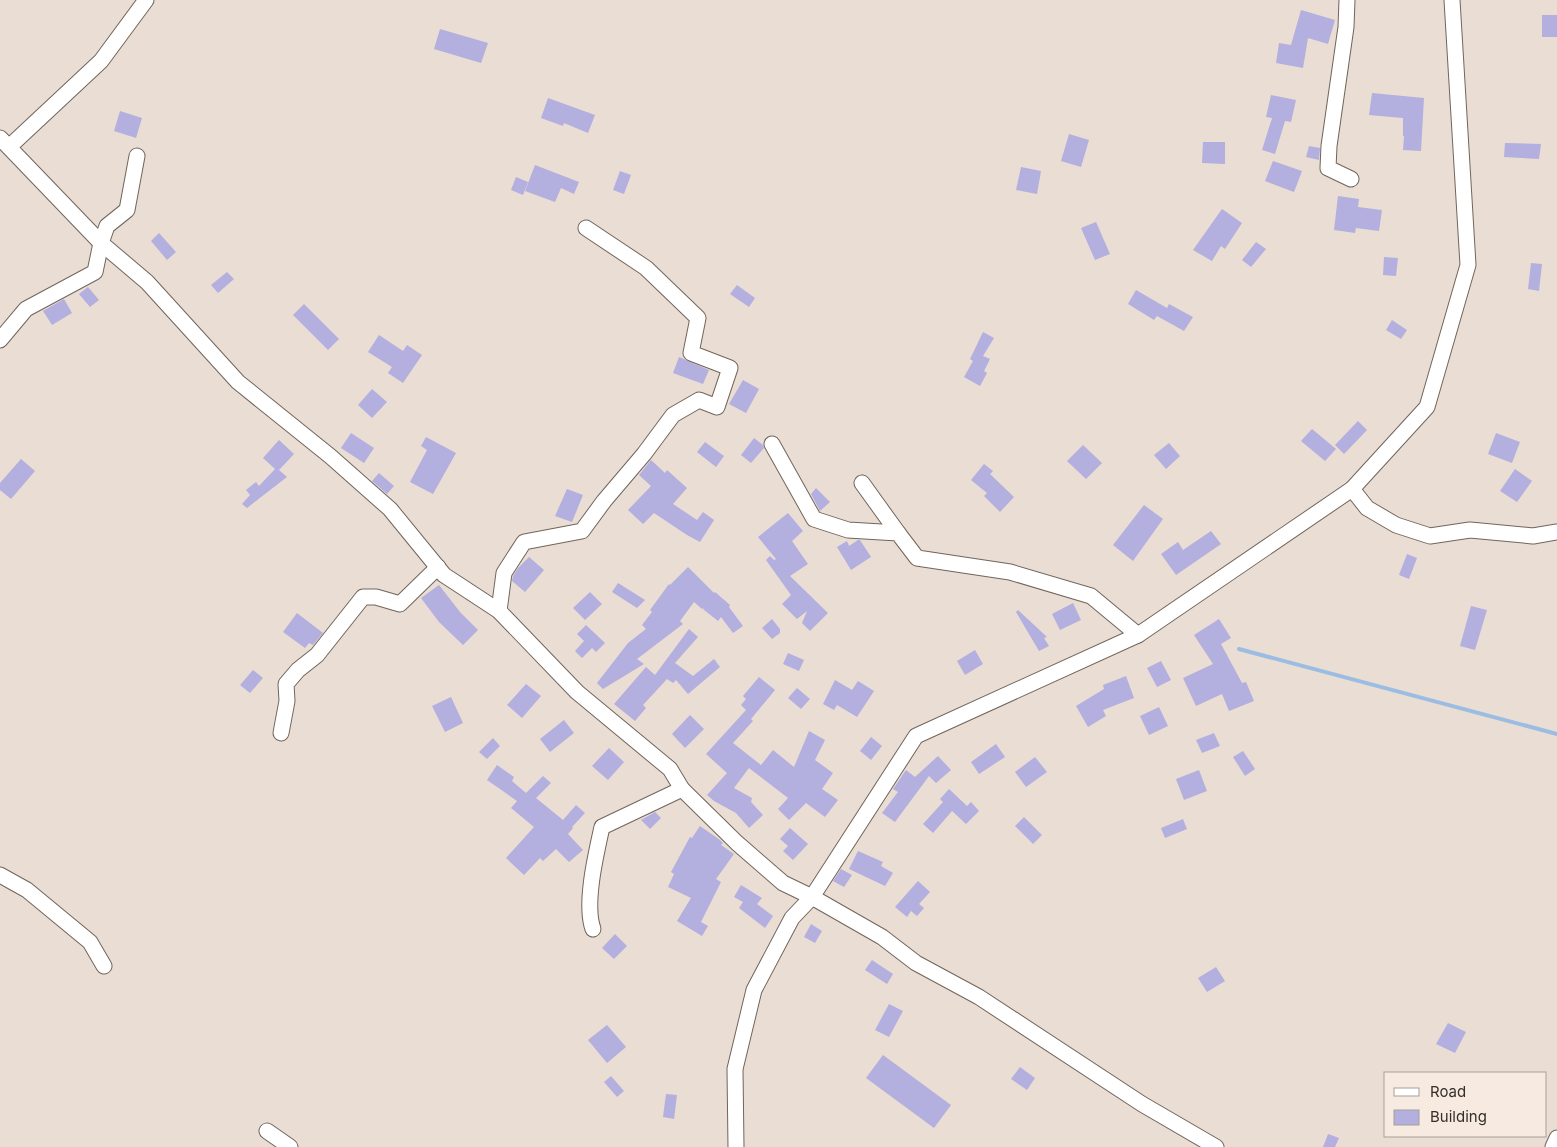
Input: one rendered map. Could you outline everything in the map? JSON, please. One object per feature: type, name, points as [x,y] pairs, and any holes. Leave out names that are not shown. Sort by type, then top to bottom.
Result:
[{"type":"street","points":[[146,0],[102,61],[5,142],[101,243],[148,282],[238,382],[330,456],[390,509],[444,575],[499,611],[577,692],[670,769],[682,788],[737,842],[783,883],[812,897],[882,937],[916,962],[979,997],[1142,1104],[1216,1147]]},
{"type":"street","points":[[1347,0],[1328,168],[1351,179]]},
{"type":"street","points":[[736,1147],[735,1069],[754,990],[792,918],[812,897],[916,736],[1138,635],[1352,489],[1427,408],[1468,265],[1452,0]]},
{"type":"street","points":[[0,340],[26,309],[95,272],[101,243],[107,226],[127,210],[137,156]]},
{"type":"street","points":[[499,611],[504,573],[524,542],[582,531],[673,415],[699,400],[717,407],[730,368],[691,353],[698,318],[646,268],[586,228]]},
{"type":"street","points":[[772,444],[814,519],[848,530],[898,533]]},
{"type":"street","points":[[862,483],[917,558],[1010,572],[1091,596],[1138,635]]},
{"type":"street","points":[[1352,489],[1367,508],[1396,525],[1430,536],[1470,530],[1533,536],[1557,532]]},
{"type":"street","points":[[281,734],[287,701],[286,684],[298,670],[317,655],[363,597],[376,597],[400,604],[438,567]]},
{"type":"street","points":[[593,929],[590,921],[592,877],[602,827],[682,788]]},
{"type":"street","points":[[0,875],[26,890],[90,942],[104,966]]},
{"type":"street","points":[[267,1132],[290,1147]]},
{"type":"street","points":[[1553,1147],[1557,1138]]},
{"type":"building","points":[[1301,10],[1335,20],[1328,44],[1308,38],[1303,68],[1276,63],[1279,43],[1291,45]]},
{"type":"building","points":[[1542,15],[1557,15],[1557,37],[1542,37]]},
{"type":"building","points":[[440,29],[488,43],[481,63],[434,49]]},
{"type":"building","points":[[1372,93],[1424,98],[1421,151],[1403,150],[1403,118],[1369,115]]},
{"type":"building","points":[[1271,95],[1296,100],[1291,122],[1285,121],[1275,154],[1262,150],[1272,118],[1266,117]]},
{"type":"building","points":[[548,98],[595,115],[588,133],[564,123],[563,126],[541,118]]},
{"type":"building","points":[[120,111],[142,118],[136,138],[114,131]]},
{"type":"building","points":[[1069,134],[1089,140],[1081,167],[1061,161]]},
{"type":"building","points":[[1203,142],[1225,142],[1225,164],[1202,163]]},
{"type":"building","points":[[1505,143],[1541,144],[1539,159],[1504,157]]},
{"type":"building","points":[[1309,146],[1320,148],[1319,160],[1306,157]]},
{"type":"building","points":[[1273,161],[1302,171],[1294,192],[1265,181]]},
{"type":"building","points":[[535,165],[579,182],[574,194],[561,188],[555,202],[525,191]]},
{"type":"building","points":[[1021,167],[1041,171],[1037,194],[1016,190]]},
{"type":"building","points":[[620,171],[631,175],[624,194],[613,190]]},
{"type":"building","points":[[516,177],[528,182],[523,195],[511,190]]},
{"type":"building","points":[[1338,196],[1359,199],[1358,207],[1382,210],[1379,231],[1356,228],[1355,233],[1334,230]]},
{"type":"building","points":[[1222,209],[1242,223],[1225,249],[1221,246],[1212,261],[1193,250]]},
{"type":"building","points":[[1096,222],[1110,254],[1095,260],[1081,228]]},
{"type":"building","points":[[159,233],[176,252],[167,260],[151,241]]},
{"type":"building","points":[[1256,242],[1266,249],[1251,267],[1242,260]]},
{"type":"building","points":[[1384,257],[1398,258],[1396,276],[1383,275]]},
{"type":"building","points":[[1531,263],[1542,264],[1539,291],[1528,289]]},
{"type":"building","points":[[227,272],[234,279],[218,293],[211,285]]},
{"type":"building","points":[[737,285],[755,298],[749,307],[730,294]]},
{"type":"building","points":[[88,287],[99,300],[90,307],[79,294]]},
{"type":"building","points":[[1136,290],[1167,308],[1169,304],[1193,317],[1184,331],[1157,316],[1154,320],[1128,304]]},
{"type":"building","points":[[64,299],[72,313],[52,325],[43,311]]},
{"type":"building","points":[[304,304],[339,339],[328,350],[293,315]]},
{"type":"building","points":[[1392,320],[1407,330],[1401,339],[1386,330]]},
{"type":"building","points":[[983,332],[994,338],[983,356],[990,359],[984,371],[987,373],[980,386],[964,377],[973,361],[970,359]]},
{"type":"building","points":[[379,335],[403,351],[407,345],[422,355],[403,383],[388,373],[392,367],[368,352]]},
{"type":"building","points":[[679,357],[709,370],[703,384],[673,373]]},
{"type":"building","points":[[743,380],[759,389],[746,413],[729,404]]},
{"type":"building","points":[[372,389],[387,402],[372,418],[358,405]]},
{"type":"building","points":[[1358,421],[1367,430],[1344,454],[1335,445]]},
{"type":"building","points":[[1312,429],[1336,449],[1325,461],[1301,441]]},
{"type":"building","points":[[351,433],[374,448],[364,463],[341,448]]},
{"type":"building","points":[[1496,433],[1520,442],[1512,463],[1488,454]]},
{"type":"building","points":[[426,437],[456,453],[433,494],[410,482],[427,450],[421,446]]},
{"type":"building","points":[[754,438],[764,448],[751,463],[741,455]]},
{"type":"building","points":[[279,440],[294,454],[279,470],[287,477],[247,508],[242,504],[250,495],[246,490],[256,482],[259,486],[275,469],[263,458]]},
{"type":"building","points":[[705,442],[724,456],[716,467],[697,452]]},
{"type":"building","points":[[1169,443],[1180,456],[1166,469],[1154,455]]},
{"type":"building","points":[[1083,445],[1102,463],[1086,479],[1067,461]]},
{"type":"building","points":[[21,459],[35,471],[11,499],[0,490],[0,483]]},
{"type":"building","points":[[651,460],[665,473],[667,470],[687,488],[673,504],[697,520],[703,512],[714,520],[700,542],[654,513],[643,524],[628,510],[651,486],[639,475]]},
{"type":"building","points":[[984,464],[993,471],[990,474],[1014,497],[1000,512],[984,496],[987,493],[971,480]]},
{"type":"building","points":[[1515,469],[1532,481],[1517,502],[1500,491]]},
{"type":"building","points":[[379,473],[394,486],[387,494],[372,481]]},
{"type":"building","points":[[816,488],[830,502],[820,511],[811,494]]},
{"type":"building","points":[[567,489],[583,495],[572,522],[555,516]]},
{"type":"building","points":[[1144,505],[1163,519],[1133,561],[1113,545]]},
{"type":"building","points":[[788,513],[803,531],[792,541],[808,564],[790,576],[828,613],[810,631],[802,623],[807,611],[797,619],[782,604],[791,595],[766,560],[770,556],[774,560],[776,559],[758,537]]},
{"type":"building","points":[[1211,531],[1221,544],[1176,575],[1161,554],[1178,542],[1183,550]]},
{"type":"building","points":[[860,540],[871,557],[851,570],[837,547],[847,541],[849,546]]},
{"type":"building","points":[[1407,554],[1417,558],[1409,579],[1399,575]]},
{"type":"building","points":[[529,557],[544,570],[525,592],[512,581],[518,568]]},
{"type":"building","points":[[688,567],[714,593],[730,605],[729,607],[743,626],[733,633],[721,617],[718,621],[703,609],[705,607],[702,609],[694,602],[680,621],[683,624],[637,659],[644,664],[603,689],[597,683],[628,643],[646,629],[642,625],[652,612],[650,610],[669,584]]},
{"type":"building","points":[[618,583],[645,600],[637,608],[612,592]]},
{"type":"building","points":[[439,585],[460,612],[478,630],[463,645],[439,622],[421,598]]},
{"type":"building","points":[[590,592],[602,604],[585,620],[573,608]]},
{"type":"building","points":[[1073,603],[1081,620],[1060,630],[1052,614]]},
{"type":"building","points":[[1471,606],[1487,610],[1475,650],[1460,646]]},
{"type":"building","points":[[1018,610],[1047,637],[1044,638],[1049,646],[1039,651],[1016,612]]},
{"type":"building","points":[[297,613],[323,633],[313,645],[309,643],[305,648],[283,632]]},
{"type":"building","points":[[772,619],[780,629],[780,633],[772,639],[762,628]]},
{"type":"building","points":[[1219,619],[1231,638],[1221,644],[1242,683],[1246,682],[1254,701],[1229,711],[1222,694],[1196,706],[1183,678],[1213,664],[1194,635]]},
{"type":"building","points":[[586,625],[605,643],[596,652],[592,648],[582,658],[575,651],[584,641],[577,634]]},
{"type":"building","points":[[689,629],[698,637],[675,663],[693,676],[714,659],[720,667],[688,694],[676,680],[673,683],[667,679],[643,705],[646,708],[635,721],[614,704],[646,667],[655,675]]},
{"type":"building","points":[[975,650],[983,664],[965,675],[957,661]]},
{"type":"building","points":[[788,653],[804,660],[799,671],[783,664]]},
{"type":"building","points":[[1161,661],[1171,680],[1157,687],[1147,668]]},
{"type":"building","points":[[253,670],[263,678],[250,693],[240,685]]},
{"type":"building","points":[[1126,676],[1134,698],[1103,710],[1106,716],[1088,727],[1076,706],[1104,689],[1103,685]]},
{"type":"building","points":[[759,677],[775,690],[751,719],[753,721],[733,743],[761,765],[773,750],[794,767],[809,731],[825,740],[815,760],[833,773],[822,789],[838,800],[825,817],[806,803],[789,820],[778,809],[788,798],[749,768],[734,788],[752,798],[751,802],[763,815],[749,828],[736,813],[707,795],[727,773],[706,754],[746,710],[741,705],[746,699],[743,696]]},
{"type":"building","points":[[835,680],[852,690],[858,681],[874,691],[857,717],[837,705],[834,710],[823,704]]},
{"type":"building","points":[[526,684],[541,696],[522,718],[507,705]]},
{"type":"building","points":[[797,688],[810,699],[801,709],[788,698]]},
{"type":"building","points":[[451,697],[463,723],[445,732],[432,706]]},
{"type":"building","points":[[1159,707],[1168,726],[1149,735],[1140,716]]},
{"type":"building","points":[[690,715],[704,729],[685,748],[672,734]]},
{"type":"building","points":[[564,720],[574,733],[550,752],[540,739]]},
{"type":"building","points":[[1214,733],[1220,746],[1202,753],[1196,740]]},
{"type":"building","points":[[871,737],[882,746],[871,760],[860,751]]},
{"type":"building","points":[[493,738],[500,746],[487,759],[479,752]]},
{"type":"building","points":[[996,744],[1005,757],[979,774],[971,762]]},
{"type":"building","points":[[609,748],[624,762],[608,780],[592,766]]},
{"type":"building","points":[[1243,751],[1255,769],[1245,776],[1233,757]]},
{"type":"building","points":[[938,756],[951,770],[936,783],[929,776],[895,822],[882,813],[898,792],[893,789],[906,770],[915,777]]},
{"type":"building","points":[[1035,757],[1047,772],[1026,787],[1015,772]]},
{"type":"building","points":[[497,765],[514,777],[512,781],[526,793],[543,776],[551,783],[536,798],[563,820],[576,805],[585,813],[568,834],[583,850],[569,862],[556,849],[543,861],[540,858],[524,875],[506,858],[534,827],[511,808],[517,801],[487,780]]},
{"type":"building","points":[[1199,770],[1207,791],[1184,800],[1176,779]]},
{"type":"building","points":[[949,789],[967,806],[971,802],[979,811],[966,824],[952,811],[933,833],[923,824],[943,802],[940,799]]},
{"type":"building","points":[[655,812],[661,818],[650,829],[641,820]]},
{"type":"building","points":[[1024,817],[1042,835],[1033,844],[1015,826]]},
{"type":"building","points":[[1183,819],[1187,829],[1165,838],[1161,828]]},
{"type":"building","points":[[700,826],[720,840],[723,843],[721,845],[734,854],[716,879],[721,882],[701,922],[708,926],[702,936],[677,921],[691,898],[668,887],[674,874],[671,872],[690,837],[692,838]]},
{"type":"building","points":[[790,828],[808,844],[793,860],[783,851],[788,846],[780,839]]},
{"type":"building","points":[[858,851],[883,862],[881,866],[893,873],[885,886],[849,869]]},
{"type":"building","points":[[841,869],[852,875],[844,887],[833,881]]},
{"type":"building","points":[[918,881],[930,892],[919,904],[924,908],[917,916],[911,911],[907,917],[895,907]]},
{"type":"building","points":[[741,885],[762,898],[757,904],[773,916],[765,928],[739,908],[743,902],[734,897]]},
{"type":"building","points":[[811,924],[822,931],[815,943],[804,937]]},
{"type":"building","points":[[615,934],[627,946],[614,959],[602,948]]},
{"type":"building","points":[[872,960],[893,974],[887,984],[865,970]]},
{"type":"building","points":[[1216,967],[1225,981],[1207,992],[1198,978]]},
{"type":"building","points":[[889,1004],[903,1011],[889,1037],[875,1030]]},
{"type":"building","points":[[1448,1023],[1466,1032],[1455,1053],[1436,1044]]},
{"type":"building","points":[[607,1025],[626,1047],[607,1063],[588,1040]]},
{"type":"building","points":[[883,1055],[951,1105],[934,1128],[866,1078]]},
{"type":"building","points":[[1020,1067],[1035,1078],[1027,1090],[1011,1079]]},
{"type":"building","points":[[611,1076],[624,1091],[617,1097],[604,1082]]},
{"type":"building","points":[[666,1094],[677,1095],[674,1119],[663,1117]]},
{"type":"building","points":[[1328,1134],[1339,1138],[1335,1147],[1323,1147]]},
{"type":"waterway","points":[[1239,649],[1557,734]]}]
